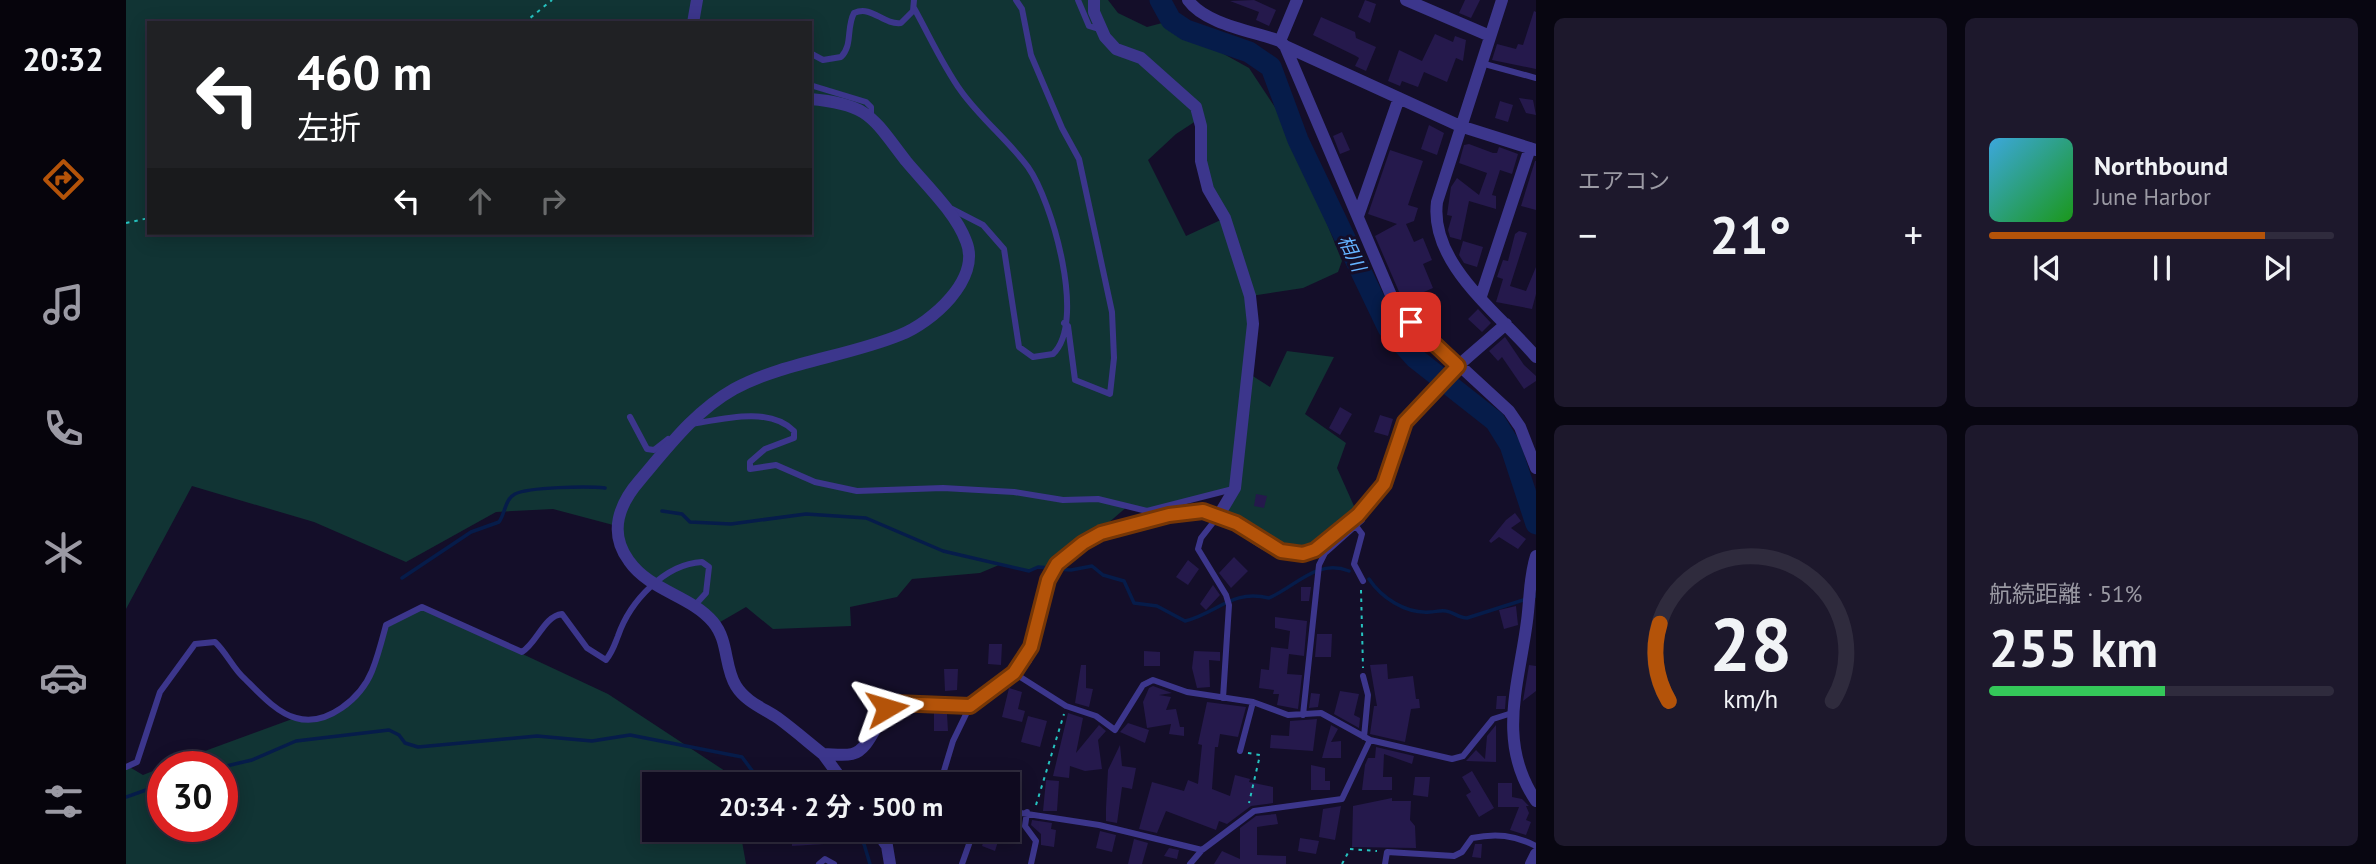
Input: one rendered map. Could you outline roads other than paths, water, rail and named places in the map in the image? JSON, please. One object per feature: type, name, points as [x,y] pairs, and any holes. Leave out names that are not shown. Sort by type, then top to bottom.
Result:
[{"type":"street","points":[[693,21],[697,0]]},
{"type":"street","points":[[1094,0],[1094,12],[1102,30],[1116,49],[1141,58],[1196,107],[1201,126],[1201,161],[1208,189],[1225,218],[1250,296],[1252,315],[1234,488],[1219,515]]},
{"type":"street","points":[[1188,0],[1195,9],[1210,17],[1282,43],[1460,126],[1533,149],[1481,296]]},
{"type":"street","points":[[1297,0],[1282,43],[1396,307],[1455,370],[1509,411],[1520,427],[1536,468]]},
{"type":"street","points":[[1406,0],[1490,36]]},
{"type":"street","points":[[1502,0],[1437,202],[1436,229],[1448,256],[1536,355]]},
{"type":"street","points":[[1358,216],[1399,98]]},
{"type":"street","points":[[812,99],[844,102],[871,115],[962,233],[970,256],[964,280],[949,299],[901,335],[736,388],[687,425],[625,496],[618,516],[619,536],[628,561],[654,585],[696,604],[715,625],[726,648],[737,687],[751,702],[776,717],[823,754],[836,772]]},
{"type":"street","points":[[823,754],[852,754],[861,750],[887,708],[894,703],[970,706],[1014,673],[1031,647],[1054,568],[1083,543],[1101,533],[1182,512],[1203,511],[1219,515],[1271,547],[1292,554],[1315,550],[1357,520],[1384,484],[1405,422],[1434,390],[1506,324]]},
{"type":"street","points":[[1536,557],[1512,713],[1518,764],[1536,801]]},
{"type":"street","points":[[884,842],[890,864]]},
{"type":"street","points":[[1531,864],[1536,854]]},
{"type":"lane","points":[[1016,0],[1022,9],[1031,55],[1062,128],[1080,159],[1112,312],[1114,358],[1110,394],[1075,380],[1068,326],[1064,323]]},
{"type":"lane","points":[[1079,0],[1088,26],[1102,30]]},
{"type":"lane","points":[[914,4],[960,90],[1031,172],[1065,264],[1064,323],[1061,344],[1053,354],[1038,358],[1023,352],[1016,335],[1006,256],[1001,244],[983,225],[955,211],[950,205],[944,208]]},
{"type":"lane","points":[[812,54],[824,60],[841,57],[849,47],[851,18],[858,11],[869,11],[895,24],[905,20],[914,4]]},
{"type":"lane","points":[[1481,63],[1536,78]]},
{"type":"lane","points":[[812,86],[866,102],[871,107],[871,115]]},
{"type":"lane","points":[[630,417],[641,442],[647,449],[654,450],[687,425],[749,416],[788,425],[794,438],[765,449],[750,462],[750,469],[776,465],[815,482],[857,491],[943,488],[1014,492],[1063,500],[1098,499],[1147,511],[1234,488]]},
{"type":"lane","points":[[1219,515],[1201,538],[1198,549],[1227,595],[1229,605],[1223,698]]},
{"type":"lane","points":[[1303,715],[1319,565],[1325,554],[1357,520],[1362,534],[1354,564],[1363,581]]},
{"type":"lane","points":[[126,767],[137,762],[160,692],[195,644],[215,642],[227,654],[242,677],[274,705],[295,718],[313,720],[343,707],[372,673],[386,625],[422,607],[460,622],[513,651],[522,652],[532,646],[552,617],[562,614],[587,648],[606,660],[616,648],[618,635],[634,606],[677,565],[702,562],[709,567],[706,593],[696,604]]},
{"type":"lane","points":[[1014,673],[1066,706],[1096,716],[1115,730],[1143,685],[1153,680],[1187,692],[1253,702],[1288,715],[1315,712],[1329,715],[1367,738],[1458,758],[1493,719],[1512,713]]},
{"type":"lane","points":[[1190,864],[1202,850],[1254,811],[1342,799],[1367,738],[1368,695],[1363,676]]},
{"type":"lane","points":[[1240,751],[1253,702]]},
{"type":"lane","points":[[943,772],[953,741],[970,706]]},
{"type":"lane","points":[[1020,812],[1101,825],[1202,850]]},
{"type":"lane","points":[[1031,813],[1026,826],[1036,842],[1031,864]]},
{"type":"lane","points":[[1385,864],[1387,852],[1454,856],[1462,852],[1472,838],[1500,834],[1522,839],[1536,846]]},
{"type":"lane","points":[[887,846],[890,842]]},
{"type":"lane","points":[[962,864],[970,842]]},
{"type":"lane","points":[[819,864],[828,859],[834,864]]},
{"type":"waterway","name":"相川","points":[[1160,0],[1171,20],[1186,30],[1249,52],[1271,67],[1298,140],[1388,328],[1415,358],[1495,421],[1510,445],[1536,524]]},
{"type":"waterway","points":[[402,578],[471,532],[499,522],[509,499],[515,494],[545,488],[605,488]]},
{"type":"waterway","points":[[662,511],[682,514],[690,522],[731,524],[806,514],[866,518],[943,551],[1029,571],[1038,567],[1050,568]]},
{"type":"waterway","points":[[1058,569],[1071,570],[1092,566],[1103,575],[1124,581],[1134,603],[1157,606],[1185,621],[1234,599],[1256,596],[1269,598],[1317,571],[1327,568],[1349,571]]},
{"type":"waterway","points":[[1369,579],[1387,598],[1403,607],[1421,612],[1446,611],[1464,618],[1536,596]]},
{"type":"waterway","points":[[238,763],[296,741],[389,730],[399,735],[405,743],[418,747],[537,736],[592,741],[630,735],[742,757],[753,772]]},
{"type":"waterway","points":[[126,797],[147,790]]},
{"type":"waterway","points":[[862,842],[870,864]]}]
